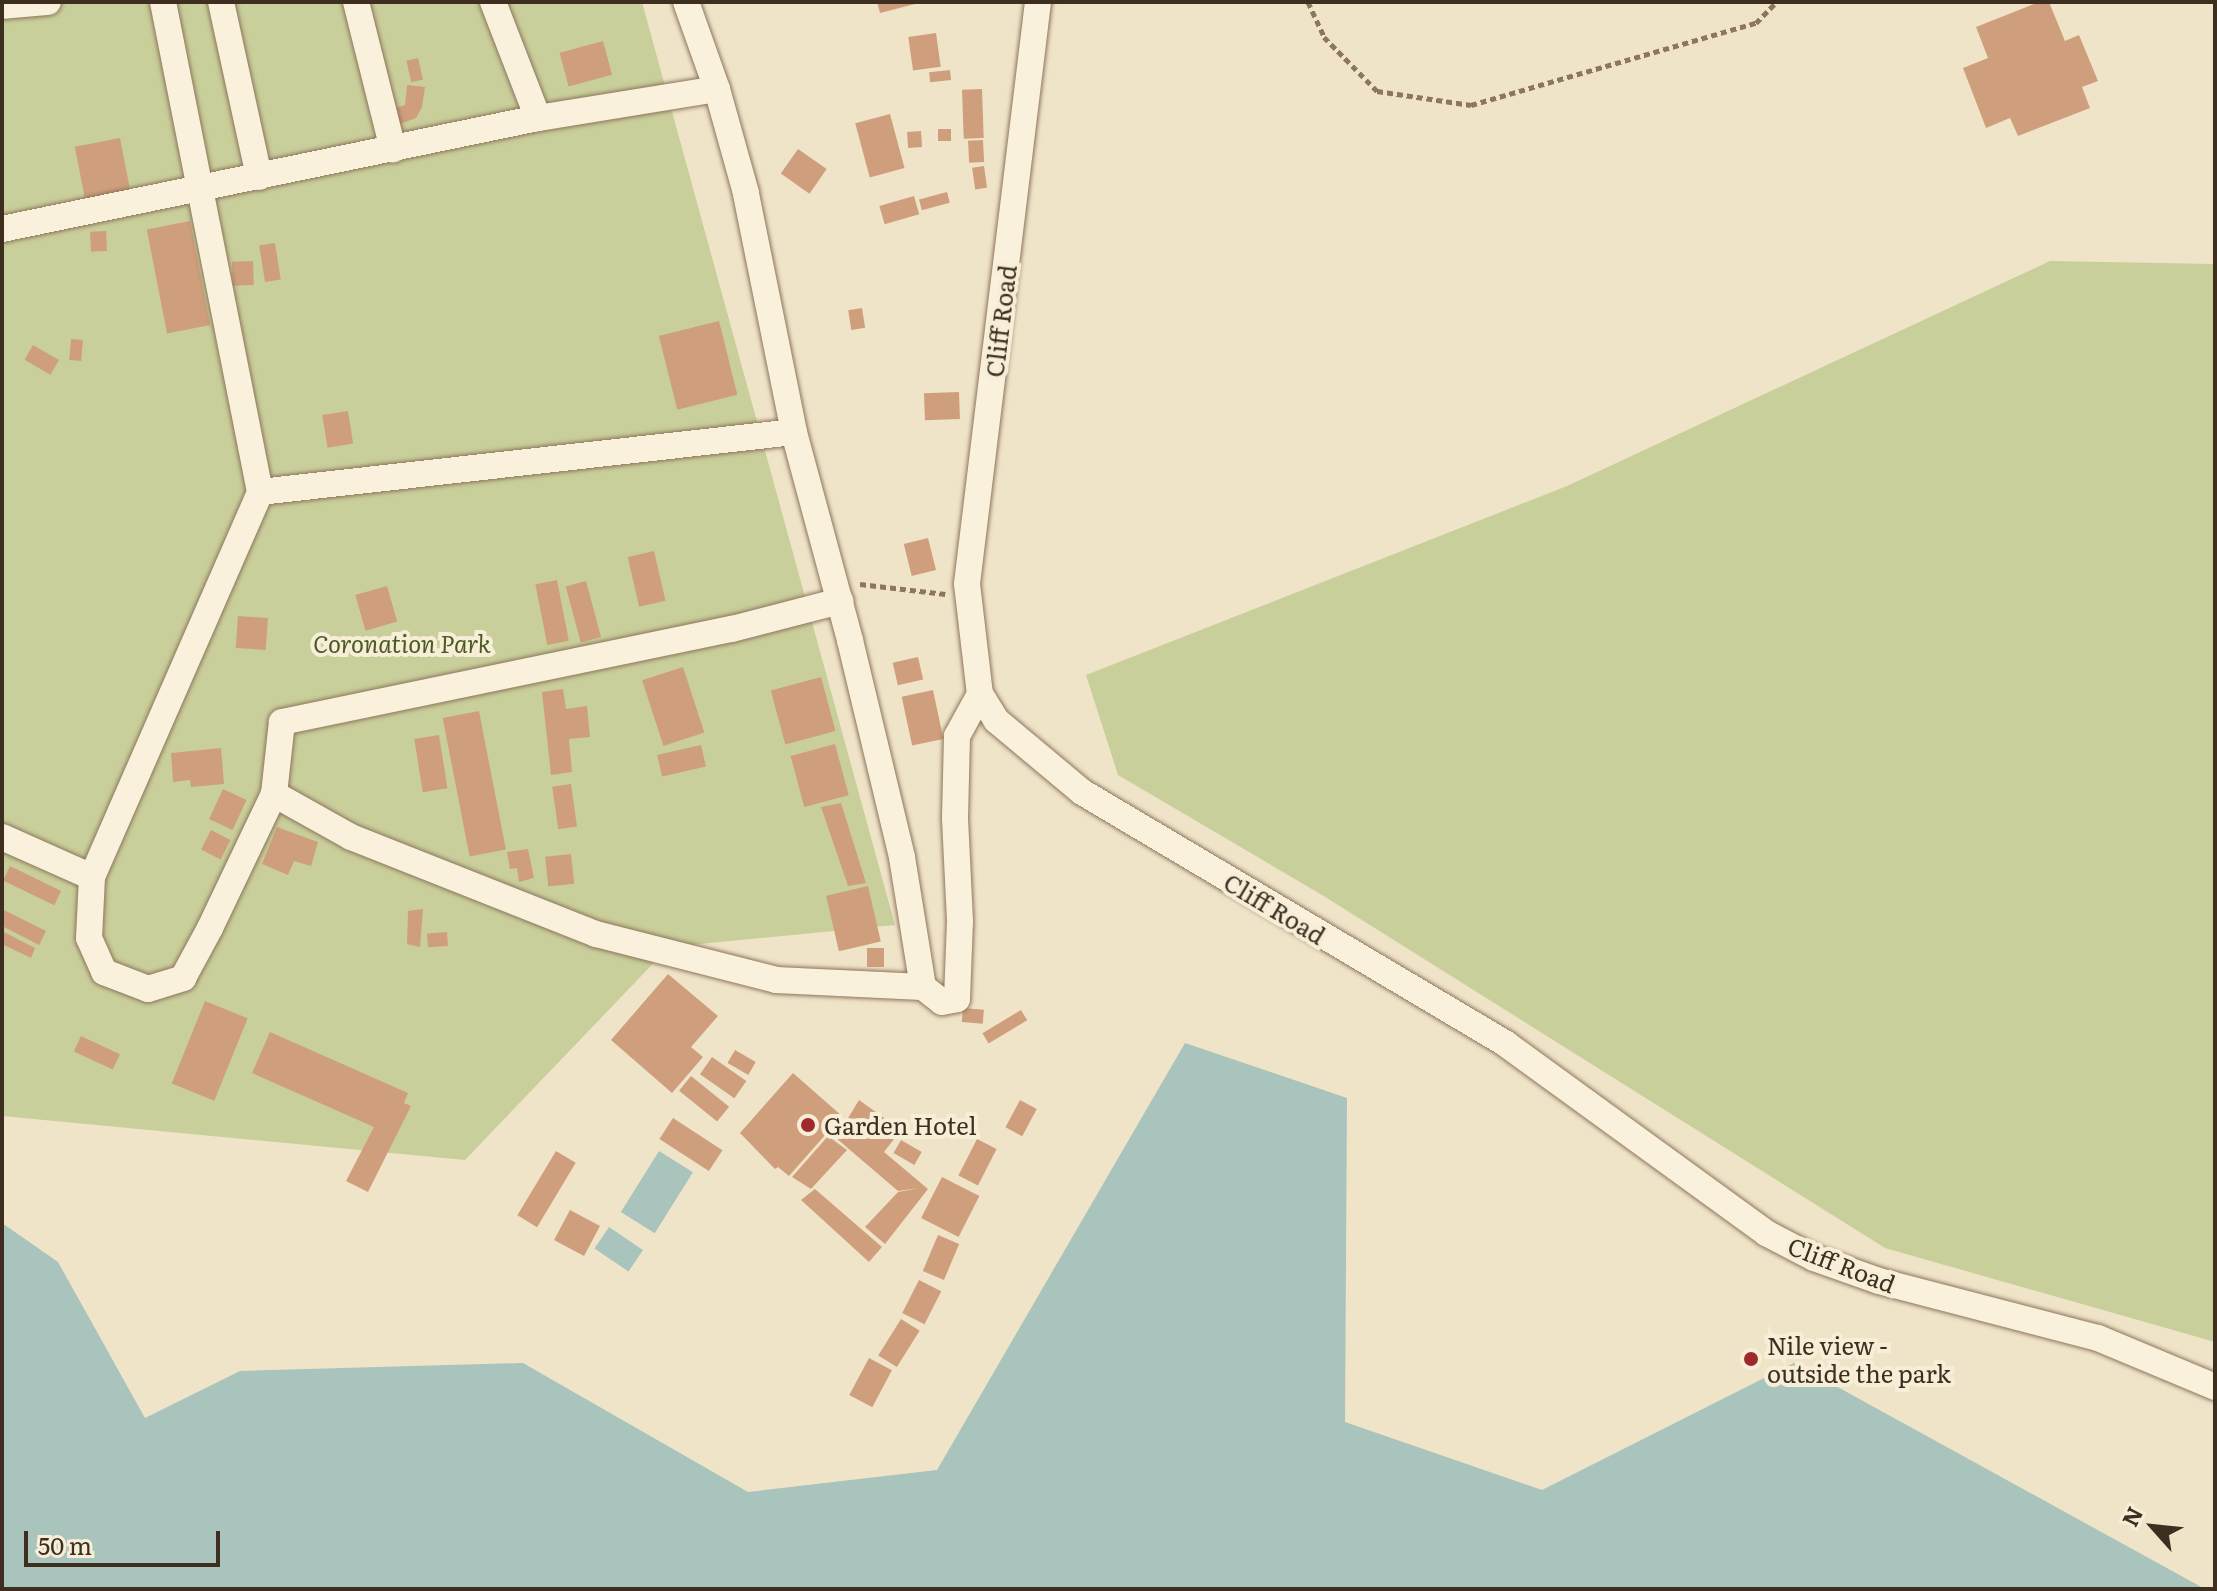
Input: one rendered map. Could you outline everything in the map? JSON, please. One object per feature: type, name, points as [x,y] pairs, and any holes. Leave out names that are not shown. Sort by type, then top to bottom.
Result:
[{"type":"lane","points":[[2,6],[48,2]]},
{"type":"lane","points":[[163,2],[260,492],[92,877],[89,938],[104,972],[148,989],[183,978],[274,794],[282,722],[732,629],[838,591]]},
{"type":"lane","points":[[221,2],[259,177]]},
{"type":"lane","points":[[356,2],[393,149]]},
{"type":"lane","points":[[493,2],[538,118]]},
{"type":"lane","points":[[686,2],[717,89],[746,193],[794,432],[838,591],[902,857],[923,987]]},
{"type":"lane","name":"Cliff Road","points":[[1038,2],[968,596],[980,694],[996,720],[1082,792],[1506,1044],[1766,1233],[1814,1258],[1879,1281],[2098,1338],[2215,1387]]},
{"type":"lane","points":[[2,229],[538,118],[717,89]]},
{"type":"lane","points":[[260,492],[794,432]]},
{"type":"lane","points":[[274,794],[351,837],[596,934],[776,980],[923,987],[942,1002],[957,999],[960,921],[955,818],[957,736],[980,694]]},
{"type":"lane","points":[[2,837],[92,877]]},
{"type":"path","points":[[1308,2],[1324,37],[1377,91],[1471,105],[1756,23],[1776,2]]},
{"type":"path","points":[[838,591],[968,596]]},
{"type":"green space","name":"Coronation Park","points":[[3,2],[642,2],[895,925],[669,947],[465,1160],[2,1116]]},
{"type":"green space","points":[[2050,261],[2215,264],[2215,1342],[1885,1248],[1322,895],[1118,775],[1086,675],[1567,486]]},
{"type":"water","points":[[1185,1043],[1347,1098],[1345,1422],[1542,1490],[1794,1363],[2205,1589],[2,1589],[2,1223],[58,1262],[145,1418],[240,1371],[523,1363],[748,1492],[937,1470]]},
{"type":"water","points":[[659,1151],[693,1172],[655,1233],[621,1212]]},
{"type":"water","points":[[609,1227],[643,1250],[628,1271],[594,1249]]},
{"type":"building","points":[[877,2],[919,2],[919,3],[880,13]]},
{"type":"building","points":[[2039,2],[2049,2],[2065,41],[2079,35],[2098,81],[2082,87],[2090,108],[2018,136],[2010,118],[1986,128],[1963,68],[1988,58],[1976,27]]},
{"type":"building","points":[[936,33],[941,67],[913,71],[908,37]]},
{"type":"building","points":[[603,41],[612,75],[569,86],[560,53]]},
{"type":"building","points":[[418,58],[423,79],[411,82],[406,61]]},
{"type":"building","points":[[950,70],[951,80],[930,82],[929,72]]},
{"type":"building","points":[[407,85],[425,87],[422,107],[416,118],[400,124],[395,108],[405,105]]},
{"type":"building","points":[[982,89],[984,138],[964,139],[962,90]]},
{"type":"building","points":[[890,114],[904,168],[870,177],[855,123]]},
{"type":"building","points":[[938,129],[951,129],[951,141],[938,141]]},
{"type":"building","points":[[921,131],[922,147],[908,148],[907,132]]},
{"type":"building","points":[[120,138],[130,190],[85,199],[75,147]]},
{"type":"building","points":[[983,140],[984,162],[969,163],[968,141]]},
{"type":"building","points":[[798,149],[827,169],[809,194],[781,174]]},
{"type":"building","points":[[984,166],[987,188],[975,189],[972,168]]},
{"type":"building","points":[[947,192],[950,203],[922,210],[919,200]]},
{"type":"building","points":[[914,196],[919,214],[885,224],[879,206]]},
{"type":"building","points":[[190,221],[210,325],[167,333],[147,229]]},
{"type":"building","points":[[106,231],[107,251],[91,252],[90,232]]},
{"type":"building","points":[[275,243],[281,280],[265,282],[259,246]]},
{"type":"building","points":[[253,261],[254,285],[233,286],[232,262]]},
{"type":"building","points":[[862,308],[865,328],[851,330],[848,310]]},
{"type":"building","points":[[719,321],[737,395],[677,410],[659,336]]},
{"type":"building","points":[[71,339],[83,340],[81,361],[69,360]]},
{"type":"building","points":[[33,345],[59,360],[50,375],[24,360]]},
{"type":"building","points":[[959,392],[960,419],[925,420],[924,393]]},
{"type":"building","points":[[348,411],[353,444],[327,448],[322,415]]},
{"type":"building","points":[[928,538],[936,570],[912,576],[904,544]]},
{"type":"building","points":[[654,551],[665,601],[639,607],[628,557]]},
{"type":"building","points":[[557,580],[569,641],[547,645],[535,584]]},
{"type":"building","points":[[586,581],[601,637],[581,642],[566,586]]},
{"type":"building","points":[[387,586],[397,622],[365,631],[355,595]]},
{"type":"building","points":[[238,616],[268,618],[266,650],[236,648]]},
{"type":"building","points":[[918,657],[923,679],[898,685],[893,663]]},
{"type":"building","points":[[683,667],[704,733],[663,746],[642,680]]},
{"type":"building","points":[[821,677],[835,731],[785,745],[771,690]]},
{"type":"building","points":[[563,689],[566,709],[587,706],[590,737],[569,739],[572,772],[551,775],[542,692]]},
{"type":"building","points":[[933,690],[943,739],[912,746],[902,697]]},
{"type":"building","points":[[479,711],[506,849],[470,856],[443,718]]},
{"type":"building","points":[[439,735],[447,788],[423,792],[414,739]]},
{"type":"building","points":[[835,744],[849,795],[804,807],[791,756]]},
{"type":"building","points":[[701,745],[706,766],[662,777],[657,755]]},
{"type":"building","points":[[221,748],[224,784],[191,787],[190,780],[173,782],[171,753]]},
{"type":"building","points":[[571,784],[577,827],[558,829],[552,787]]},
{"type":"building","points":[[223,789],[247,800],[233,830],[209,819]]},
{"type":"building","points":[[841,803],[866,883],[848,886],[821,807]]},
{"type":"building","points":[[277,827],[318,842],[311,866],[294,861],[288,875],[262,864]]},
{"type":"building","points":[[211,830],[231,840],[221,860],[201,850]]},
{"type":"building","points":[[528,849],[534,878],[519,882],[517,868],[510,869],[507,852]]},
{"type":"building","points":[[571,854],[574,884],[548,887],[545,857]]},
{"type":"building","points":[[10,866],[61,891],[54,905],[3,880]]},
{"type":"building","points":[[868,886],[881,942],[839,951],[826,896]]},
{"type":"building","points":[[2,909],[46,931],[39,945],[2,926]]},
{"type":"building","points":[[423,909],[420,947],[407,944],[408,911]]},
{"type":"building","points":[[2,931],[35,948],[31,958],[2,944]]},
{"type":"building","points":[[447,932],[448,946],[428,947],[427,933]]},
{"type":"building","points":[[867,948],[884,948],[884,967],[867,967]]},
{"type":"building","points":[[668,974],[718,1016],[691,1047],[703,1057],[672,1093],[611,1040]]},
{"type":"building","points":[[205,1001],[248,1018],[214,1101],[172,1084]]},
{"type":"building","points":[[963,1008],[984,1010],[983,1024],[962,1022]]},
{"type":"building","points":[[1021,1010],[1027,1020],[989,1043],[982,1033]]},
{"type":"building","points":[[270,1032],[408,1093],[404,1103],[411,1106],[368,1192],[346,1181],[374,1127],[252,1073]]},
{"type":"building","points":[[81,1036],[120,1054],[113,1070],[74,1051]]},
{"type":"building","points":[[735,1050],[756,1062],[748,1075],[728,1063]]},
{"type":"building","points":[[712,1057],[746,1081],[734,1098],[700,1074]]},
{"type":"building","points":[[793,1073],[842,1116],[789,1176],[778,1167],[775,1169],[740,1133]]},
{"type":"building","points":[[691,1076],[729,1107],[717,1122],[679,1091]]},
{"type":"building","points":[[859,1100],[901,1130],[884,1152],[928,1189],[885,1244],[865,1227],[898,1192],[919,1188],[898,1191],[836,1138]]},
{"type":"building","points":[[1020,1100],[1037,1109],[1022,1136],[1005,1127]]},
{"type":"building","points":[[673,1118],[722,1150],[709,1171],[659,1139]]},
{"type":"building","points":[[828,1136],[847,1150],[811,1189],[792,1177]]},
{"type":"building","points":[[977,1139],[997,1149],[978,1186],[958,1176]]},
{"type":"building","points":[[901,1140],[922,1152],[914,1165],[894,1153]]},
{"type":"building","points":[[556,1151],[576,1163],[537,1227],[517,1215]]},
{"type":"building","points":[[942,1177],[979,1196],[959,1237],[921,1218]]},
{"type":"building","points":[[815,1189],[882,1247],[869,1262],[801,1200]]},
{"type":"building","points":[[570,1210],[600,1226],[584,1256],[554,1240]]},
{"type":"building","points":[[938,1235],[959,1244],[944,1280],[923,1271]]},
{"type":"building","points":[[919,1280],[941,1291],[924,1324],[902,1313]]},
{"type":"building","points":[[901,1319],[920,1331],[897,1367],[878,1355]]},
{"type":"building","points":[[869,1358],[892,1370],[872,1407],[849,1395]]},
{"type":"place","name":"Garden Hotel","points":[[808,1125]]},
{"type":"place","name":"Nile view - outside the park","points":[[1751,1359]]}]
